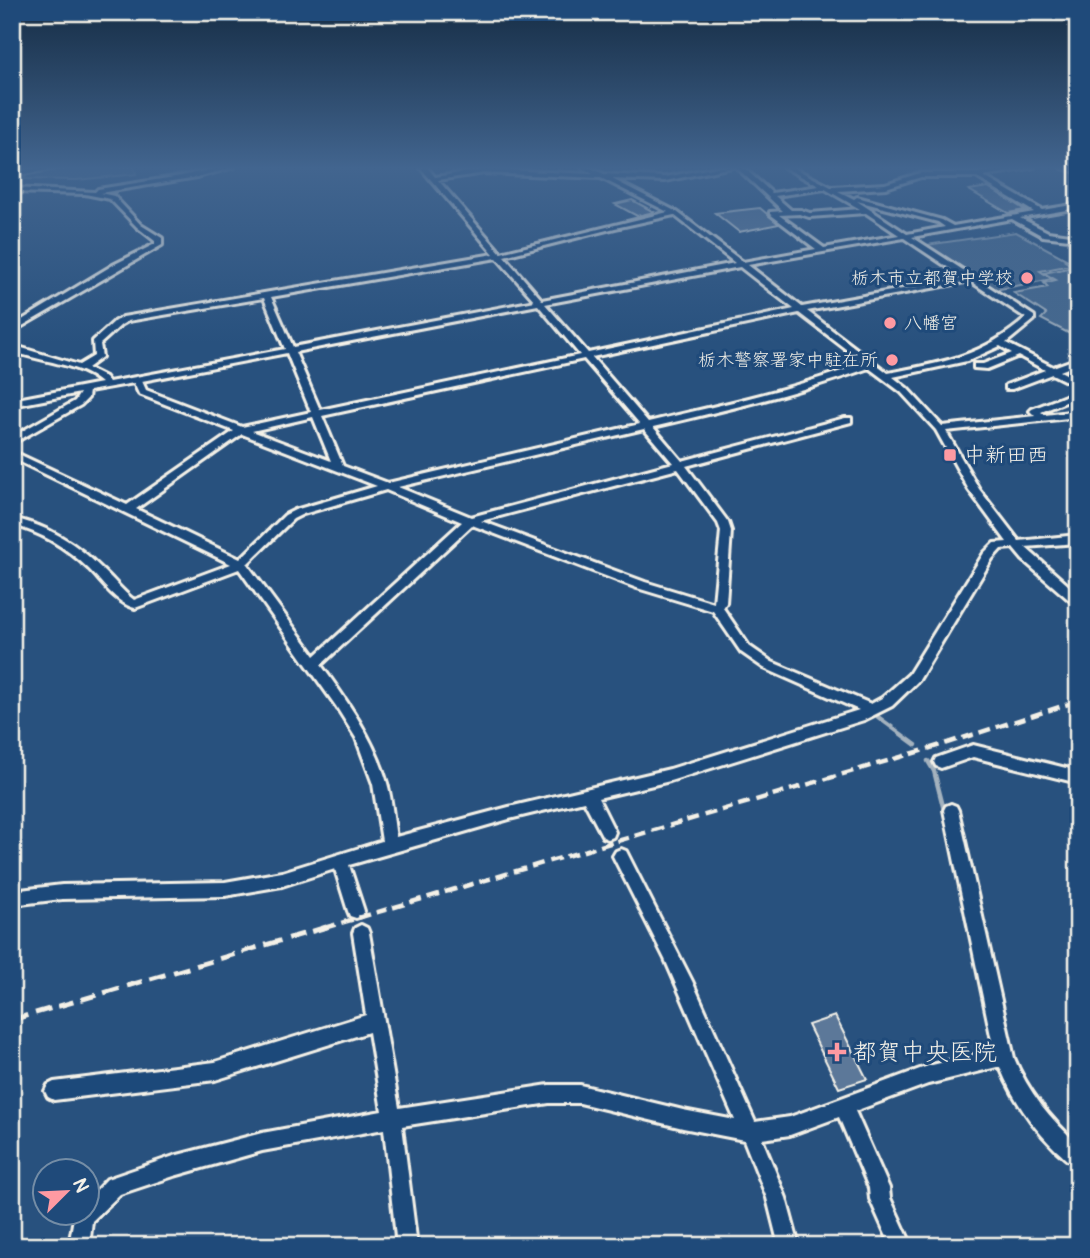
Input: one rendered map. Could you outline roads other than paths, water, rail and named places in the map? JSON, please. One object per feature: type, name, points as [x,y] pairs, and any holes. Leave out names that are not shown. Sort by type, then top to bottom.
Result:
[{"type":"street","points":[[12,330],[116,267],[158,245],[159,240],[140,226]]},
{"type":"street","points":[[472,226],[681,466],[723,522],[726,531],[720,603],[717,608]]},
{"type":"street","points":[[81,368],[98,357],[96,343],[126,319],[517,252],[615,226]]},
{"type":"street","points":[[692,226],[919,404],[940,429],[984,506],[1015,544],[1078,601]]},
{"type":"street","points":[[790,226],[822,250]]},
{"type":"street","points":[[886,376],[968,360],[1015,334],[1031,318],[890,226]]},
{"type":"street","points":[[946,226],[952,228]]},
{"type":"street","points":[[12,402],[743,264],[965,226]]},
{"type":"street","points":[[1030,226],[1046,234],[1078,238]]},
{"type":"street","points":[[129,509],[241,430],[801,310],[970,279]]},
{"type":"street","points":[[266,293],[339,468]]},
{"type":"street","points":[[999,343],[1078,384]]},
{"type":"street","points":[[12,348],[32,357],[81,368],[104,377],[107,386]]},
{"type":"street","points":[[978,366],[1020,353]]},
{"type":"street","points":[[1009,387],[1078,361]]},
{"type":"street","points":[[12,521],[43,530],[65,542],[128,602],[135,604],[241,564],[289,517],[299,512],[387,486],[647,426],[821,382],[871,364]]},
{"type":"street","points":[[137,380],[142,392],[387,486],[470,521],[641,585],[717,608],[746,649],[757,657],[872,710]]},
{"type":"street","points":[[12,441],[78,403],[85,390]]},
{"type":"street","points":[[1043,418],[1035,411],[1078,394]]},
{"type":"street","points":[[940,429],[1078,414]]},
{"type":"street","points":[[314,664],[470,521],[848,420]]},
{"type":"street","points":[[12,454],[241,564],[314,664],[362,737],[380,784],[390,845]]},
{"type":"street","points":[[12,898],[62,892],[225,889],[282,878],[390,845],[670,775],[835,724],[872,710],[896,695],[914,677],[988,556],[999,546],[1078,539]]},
{"type":"street","points":[[941,762],[973,751],[1078,778]]},
{"type":"street","points":[[589,794],[608,832]]},
{"type":"street","points":[[951,810],[1005,1058],[1018,1091],[1031,1111],[1078,1157]]},
{"type":"street","points":[[621,856],[681,971],[774,1187],[789,1246]]},
{"type":"street","points":[[340,861],[356,911]]},
{"type":"street","points":[[361,933],[392,1118],[407,1246]]},
{"type":"street","points":[[54,1091],[215,1071],[375,1021]]},
{"type":"street","points":[[102,1198],[114,1186],[262,1142],[392,1118],[550,1094],[580,1094],[749,1132],[790,1126],[928,1075],[1005,1058]]},
{"type":"street","points":[[843,1106],[902,1246]]},
{"type":"street","points":[[79,1246],[82,1226]]},
{"type":"waterway","points":[[878,717],[916,745]]},
{"type":"waterway","points":[[928,761],[934,771],[945,814]]},
{"type":"railway","points":[[324,928],[941,745],[1078,701]]},
{"type":"railway","points":[[12,1020],[330,926]]},
{"type":"place","name":"栃木市立都賀中学校","points":[[1027,278]]},
{"type":"place","name":"八幡宮","points":[[890,323]]},
{"type":"place","name":"栃木警察署家中駐在所","points":[[892,360]]},
{"type":"place","name":"中新田西","points":[[950,455]]},
{"type":"place","name":"都賀中央医院","points":[[837,1052]]}]
